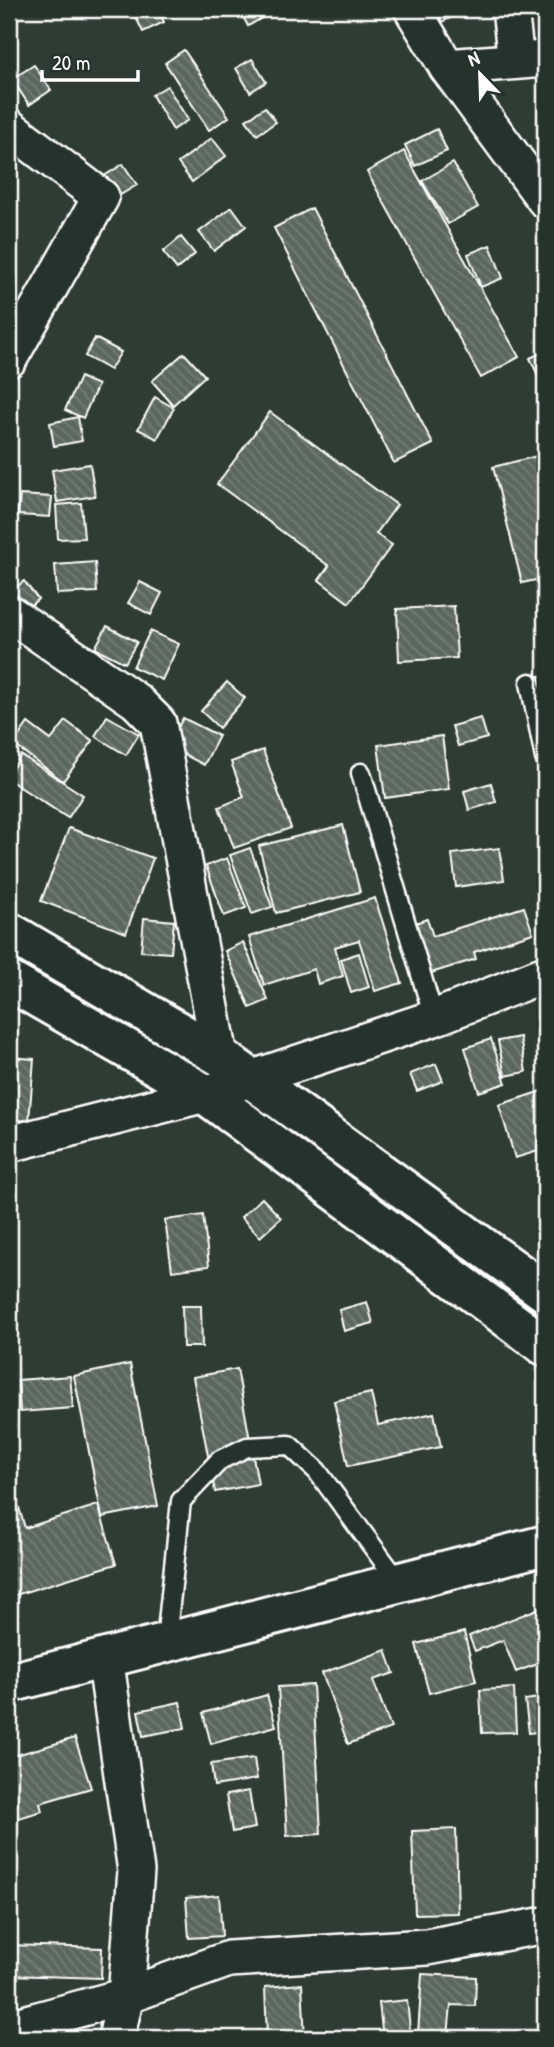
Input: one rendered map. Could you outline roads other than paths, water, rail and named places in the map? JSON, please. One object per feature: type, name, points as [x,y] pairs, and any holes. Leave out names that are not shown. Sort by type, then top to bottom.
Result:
[{"type":"main road","points":[[9,932],[220,1056],[545,1292]]},
{"type":"main road","points":[[9,982],[205,1094],[545,1346]]},
{"type":"main road","points":[[9,1683],[545,1545]]},
{"type":"street","points":[[412,9],[447,67],[545,200]]},
{"type":"street","points":[[447,67],[531,60],[510,9]]},
{"type":"street","points":[[9,127],[101,197],[9,359]]},
{"type":"street","points":[[9,612],[135,701],[158,723],[220,1056]]},
{"type":"street","points":[[9,1144],[205,1094],[434,1018],[545,974]]},
{"type":"street","points":[[105,1657],[136,1871],[126,1996],[116,2038]]},
{"type":"street","points":[[9,2028],[126,1996],[229,1959],[427,1947],[545,1925]]},
{"type":"lane","points":[[530,683],[545,758]]},
{"type":"lane","points":[[361,773],[434,1018]]},
{"type":"lane","points":[[166,1641],[181,1501],[220,1461],[247,1447],[289,1445],[317,1471],[398,1581]]}]
